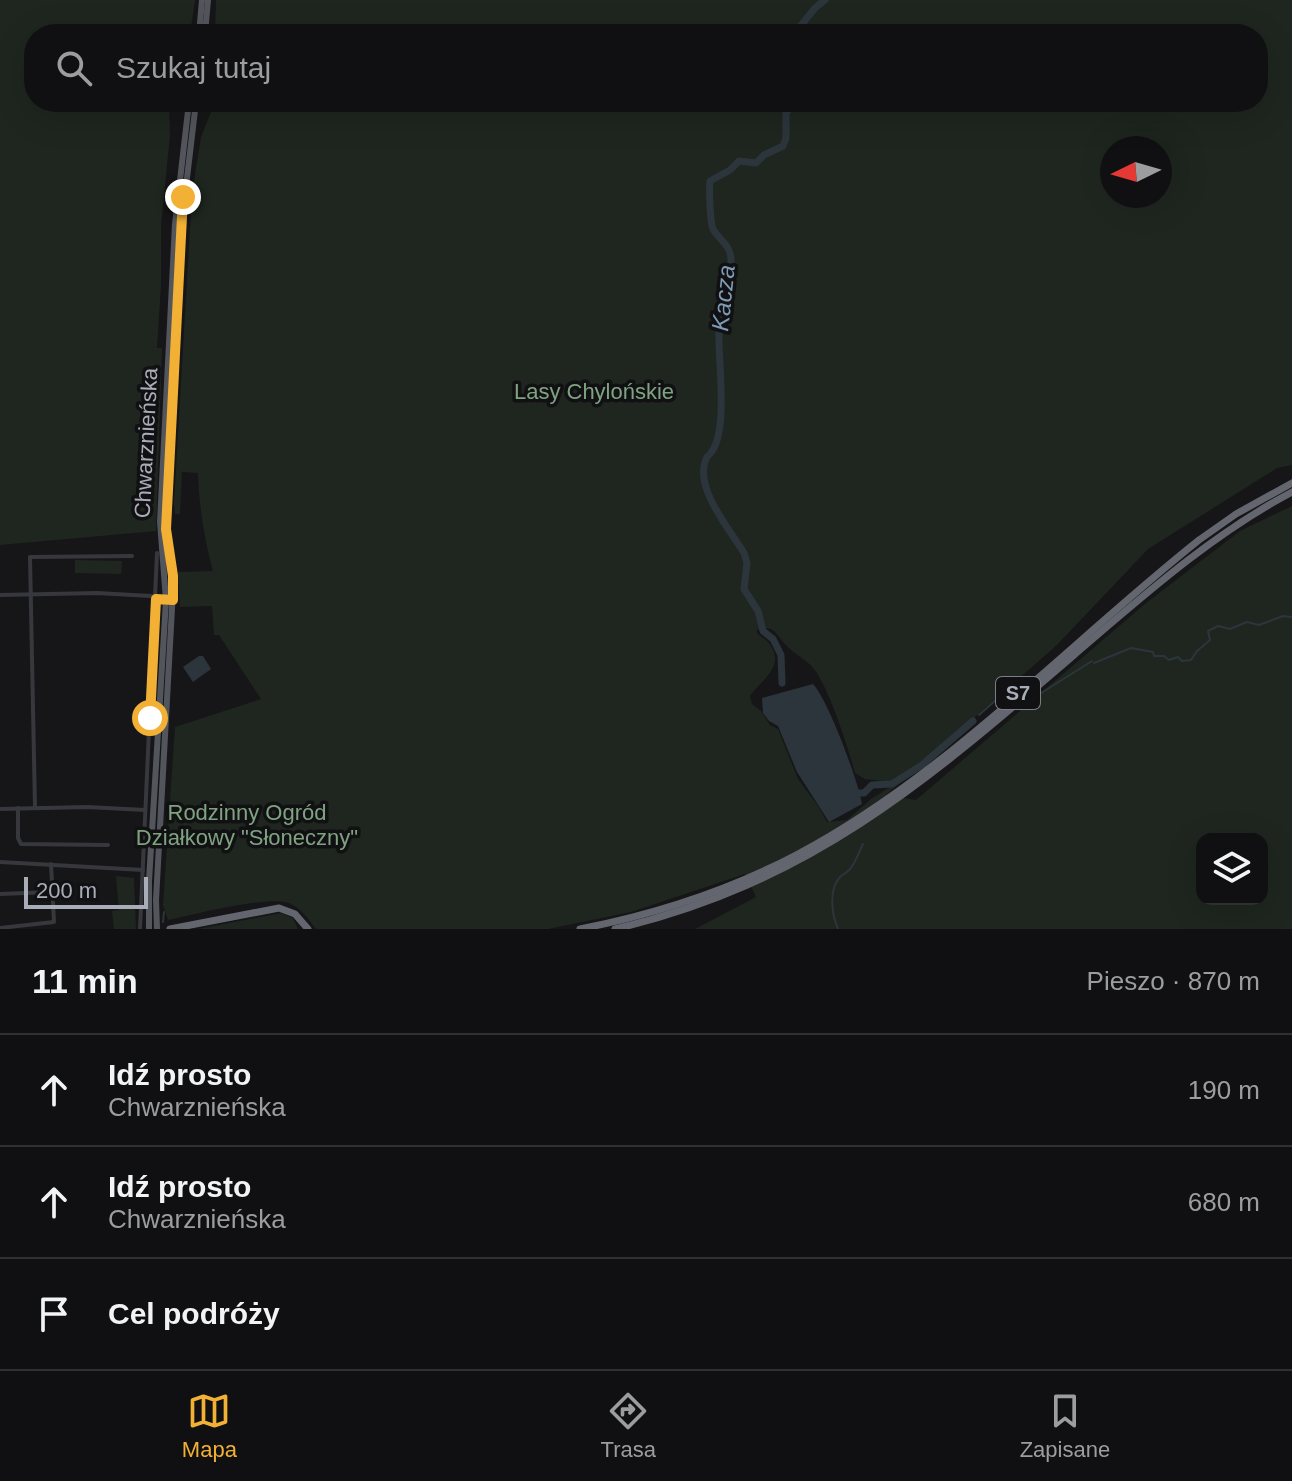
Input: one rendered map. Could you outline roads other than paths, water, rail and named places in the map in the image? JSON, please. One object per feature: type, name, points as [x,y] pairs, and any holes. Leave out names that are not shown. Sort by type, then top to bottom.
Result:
[{"type":"highway","name":"S7","points":[[580,929],[631,918],[712,893],[795,856],[849,825],[958,744],[1199,540],[1236,514],[1292,483]]},
{"type":"highway","name":"S7","points":[[615,929],[676,913],[741,888],[799,861],[852,831],[945,764],[1206,545],[1292,492]]},
{"type":"highway","points":[[170,929],[279,908],[292,911],[308,929]]},
{"type":"main road","points":[[201,24],[205,0]]},
{"type":"main road","points":[[205,0],[205,24]]},
{"type":"main road","name":"Chwarznieńska","points":[[189,112],[189,128]]},
{"type":"main road","name":"Chwarznieńska","points":[[157,929],[170,600],[160,522],[175,224],[193,112]]},
{"type":"main road","name":"Chwarznieńska","points":[[149,929],[150,868],[170,600]]},
{"type":"street","points":[[140,929],[157,553]]},
{"type":"street","points":[[35,808],[29,559],[32,556],[132,556]]},
{"type":"street","points":[[0,595],[97,593],[170,600]]},
{"type":"street","points":[[18,808],[18,838],[21,844],[108,845]]},
{"type":"street","points":[[0,809],[145,810]]},
{"type":"street","points":[[0,862],[143,870]]},
{"type":"street","points":[[0,928],[54,922],[51,864]]},
{"type":"street","points":[[0,894],[52,892]]},
{"type":"waterway","name":"Kacza","points":[[802,24],[825,0]]},
{"type":"waterway","name":"Kacza","points":[[710,454],[716,444],[721,414],[719,333],[727,305],[731,260],[729,250],[712,226],[710,181],[739,161],[756,163],[764,155],[783,146],[787,112]]},
{"type":"waterway","name":"Kacza","points":[[707,457],[704,481],[708,494],[744,553],[747,563],[744,589],[758,611],[763,631],[773,639],[781,655],[782,683]]},
{"type":"waterway","name":"Kacza","points":[[1094,663],[1131,648],[1153,652],[1154,656],[1164,656],[1169,660],[1178,657],[1182,661],[1191,660],[1210,640],[1208,631],[1218,626],[1230,629],[1247,622],[1259,625],[1283,616],[1292,617]]},
{"type":"waterway","name":"Kacza","points":[[1038,695],[1092,661]]},
{"type":"waterway","name":"Kacza","points":[[979,715],[1005,692],[1017,687]]},
{"type":"waterway","name":"Kacza","points":[[853,793],[864,793],[872,785],[892,784],[922,765],[973,721]]},
{"type":"waterway","points":[[838,929],[833,910],[836,882],[852,866],[863,844]]},
{"type":"waterway","points":[[163,922],[164,912]]},
{"type":"park label","name":"Lasy Chylońskie","points":[[594,391]]},
{"type":"park label","name":"Rodzinny Ogród Działkowy \"Słoneczny\"","points":[[247,824]]}]
